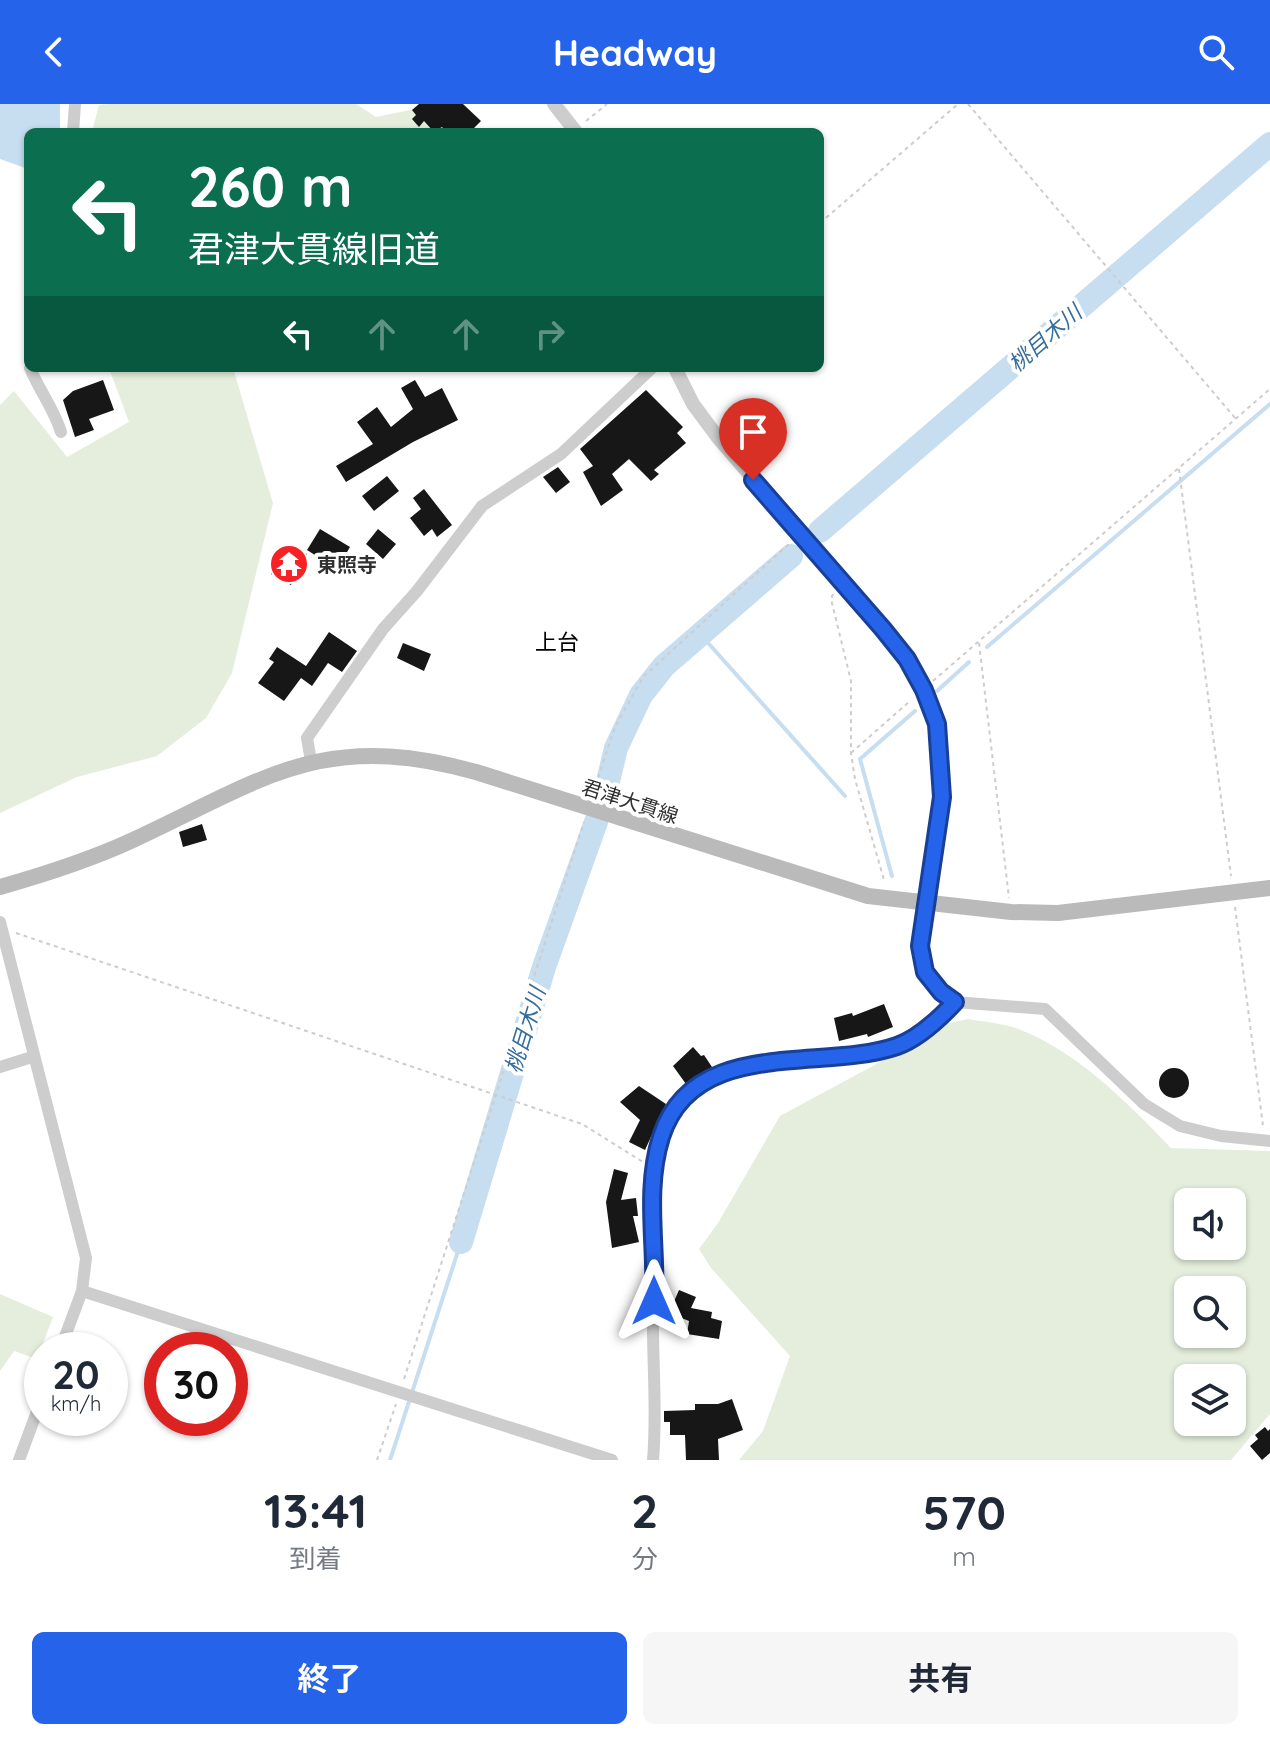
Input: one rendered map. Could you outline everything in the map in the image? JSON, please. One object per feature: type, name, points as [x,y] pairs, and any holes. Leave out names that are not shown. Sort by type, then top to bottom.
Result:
[{"type":"main road","name":"君津大貫線","points":[[0,887],[73,866],[251,781],[311,761],[393,756],[437,761],[868,896],[1011,912],[1058,913],[1270,888]]},
{"type":"street","points":[[73,128],[75,104]]},
{"type":"street","points":[[554,104],[573,128]]},
{"type":"street","points":[[32,372],[56,415],[61,432]]},
{"type":"street","points":[[311,761],[307,738],[383,629],[417,591],[462,528],[482,506],[561,454],[648,372]]},
{"type":"street","points":[[677,372],[701,416],[907,659],[924,690],[937,724],[942,797],[920,946],[925,972],[941,992],[955,1002],[1045,1009],[1144,1104],[1180,1126],[1221,1136],[1267,1140]]},
{"type":"street","points":[[2,926],[32,1057],[86,1258],[82,1291],[67,1332]]},
{"type":"street","points":[[653,1460],[657,1420],[651,1208],[661,1136],[677,1108],[699,1085],[735,1068],[865,1053],[899,1045],[942,1016],[955,1002]]},
{"type":"street","points":[[0,1067],[32,1057]]},
{"type":"street","points":[[82,1291],[612,1460]]},
{"type":"street","points":[[19,1460],[28,1436]]},
{"type":"path","points":[[579,128],[607,104]]},
{"type":"path","points":[[824,220],[958,104]]},
{"type":"path","points":[[968,104],[1236,419]]},
{"type":"path","points":[[851,753],[1270,389]]},
{"type":"path","points":[[1179,469],[1267,1140]]},
{"type":"path","points":[[377,1460],[401,1395],[615,727],[643,677],[801,533]]},
{"type":"path","points":[[838,577],[831,599],[851,681],[851,753],[855,779],[884,880]]},
{"type":"path","points":[[979,642],[1011,912]]},
{"type":"path","points":[[2,926],[582,1124],[655,1170]]},
{"type":"green space","points":[[356,104],[376,117],[439,104],[439,128],[93,128],[99,105]]},
{"type":"green space","points":[[110,372],[234,372],[273,503],[232,673],[206,718],[157,756],[77,777],[0,813],[0,405],[14,391],[67,457],[129,422]]},
{"type":"green space","points":[[968,1019],[1010,1026],[1060,1050],[1100,1079],[1171,1148],[1270,1151],[1270,1414],[1231,1460],[739,1460],[763,1431],[790,1356],[711,1268],[699,1249],[718,1223],[780,1116],[945,1024]]},
{"type":"green space","points":[[0,1294],[53,1317],[47,1332],[24,1332],[24,1354],[14,1351],[0,1371]]},
{"type":"water","points":[[0,104],[60,104],[60,128],[24,128],[24,168],[0,159]]},
{"type":"building","points":[[419,104],[463,104],[481,121],[474,128],[430,128],[424,121],[419,127],[412,119],[416,115],[412,110]]},
{"type":"building","points":[[103,380],[114,410],[89,419],[94,430],[75,437],[63,400],[73,391]]},
{"type":"building","points":[[415,380],[425,397],[442,388],[458,420],[413,442],[346,482],[336,466],[373,444],[357,422],[377,407],[391,427],[413,409],[401,388]]},
{"type":"building","points":[[646,390],[683,427],[677,433],[686,443],[654,470],[659,474],[651,481],[629,459],[612,474],[623,490],[601,506],[583,472],[593,466],[580,449]]},
{"type":"building","points":[[558,467],[570,482],[556,493],[543,477]]},
{"type":"building","points":[[387,476],[399,491],[374,511],[362,496]]},
{"type":"building","points":[[424,489],[452,525],[437,537],[432,529],[424,536],[410,518],[421,509],[413,498]]},
{"type":"building","points":[[320,529],[350,547],[337,569],[307,550]]},
{"type":"building","points":[[378,529],[396,544],[383,559],[366,544]]},
{"type":"building","name":"東照寺","points":[[288,544],[307,554],[291,585],[271,574]]},
{"type":"building","points":[[329,632],[357,651],[342,672],[328,663],[312,686],[301,678],[284,701],[258,683],[274,662],[269,659],[277,647],[306,666]]},
{"type":"building","points":[[403,643],[431,654],[424,671],[397,658]]},
{"type":"building","points":[[202,824],[207,840],[183,847],[179,832]]},
{"type":"building","points":[[884,1004],[893,1027],[868,1037],[867,1034],[839,1041],[834,1018],[852,1013],[853,1016]]},
{"type":"building","points":[[693,1047],[701,1056],[704,1055],[712,1067],[686,1084],[673,1066]]},
{"type":"building","points":[[1174,1068],[1184,1073],[1189,1083],[1184,1093],[1174,1098],[1164,1093],[1159,1083],[1164,1073]]},
{"type":"building","points":[[639,1086],[666,1104],[645,1150],[629,1142],[640,1120],[620,1102]]},
{"type":"building","points":[[614,1169],[628,1173],[621,1200],[636,1198],[638,1216],[633,1216],[639,1242],[612,1248],[606,1202]]},
{"type":"building","points":[[679,1290],[696,1297],[691,1308],[712,1312],[711,1318],[722,1321],[719,1339],[687,1334],[689,1321],[669,1313]]},
{"type":"building","points":[[732,1399],[743,1430],[718,1439],[719,1460],[686,1460],[685,1435],[670,1435],[670,1422],[664,1422],[664,1411],[695,1410],[695,1404],[718,1404]]},
{"type":"building","points":[[1265,1427],[1268,1431],[1270,1429],[1270,1453],[1262,1460],[1250,1446],[1258,1439],[1255,1435]]},
{"type":"waterway","name":"桃目木川","points":[[820,531],[1270,144]]},
{"type":"waterway","points":[[987,647],[1270,404]]},
{"type":"waterway","name":"桃目木川","points":[[604,798],[616,748],[641,695],[664,666],[791,556]]},
{"type":"waterway","points":[[701,635],[845,796]]},
{"type":"waterway","points":[[937,691],[969,662]]},
{"type":"waterway","points":[[892,876],[860,759],[915,711]]},
{"type":"waterway","name":"桃目木川","points":[[461,1242],[544,967],[596,822]]},
{"type":"waterway","points":[[390,1460],[461,1242]]},
{"type":"place","name":"東照寺","points":[[289,564]]},
{"type":"district","name":"上台","points":[[557,642]]},
{"type":"route","points":[[654,1301],[651,1208],[661,1136],[677,1108],[699,1085],[735,1068],[765,1062],[865,1053],[899,1045],[942,1016],[955,1002],[941,992],[925,972],[920,946],[942,797],[937,724],[924,690],[907,659],[883,629],[753,480]]}]
